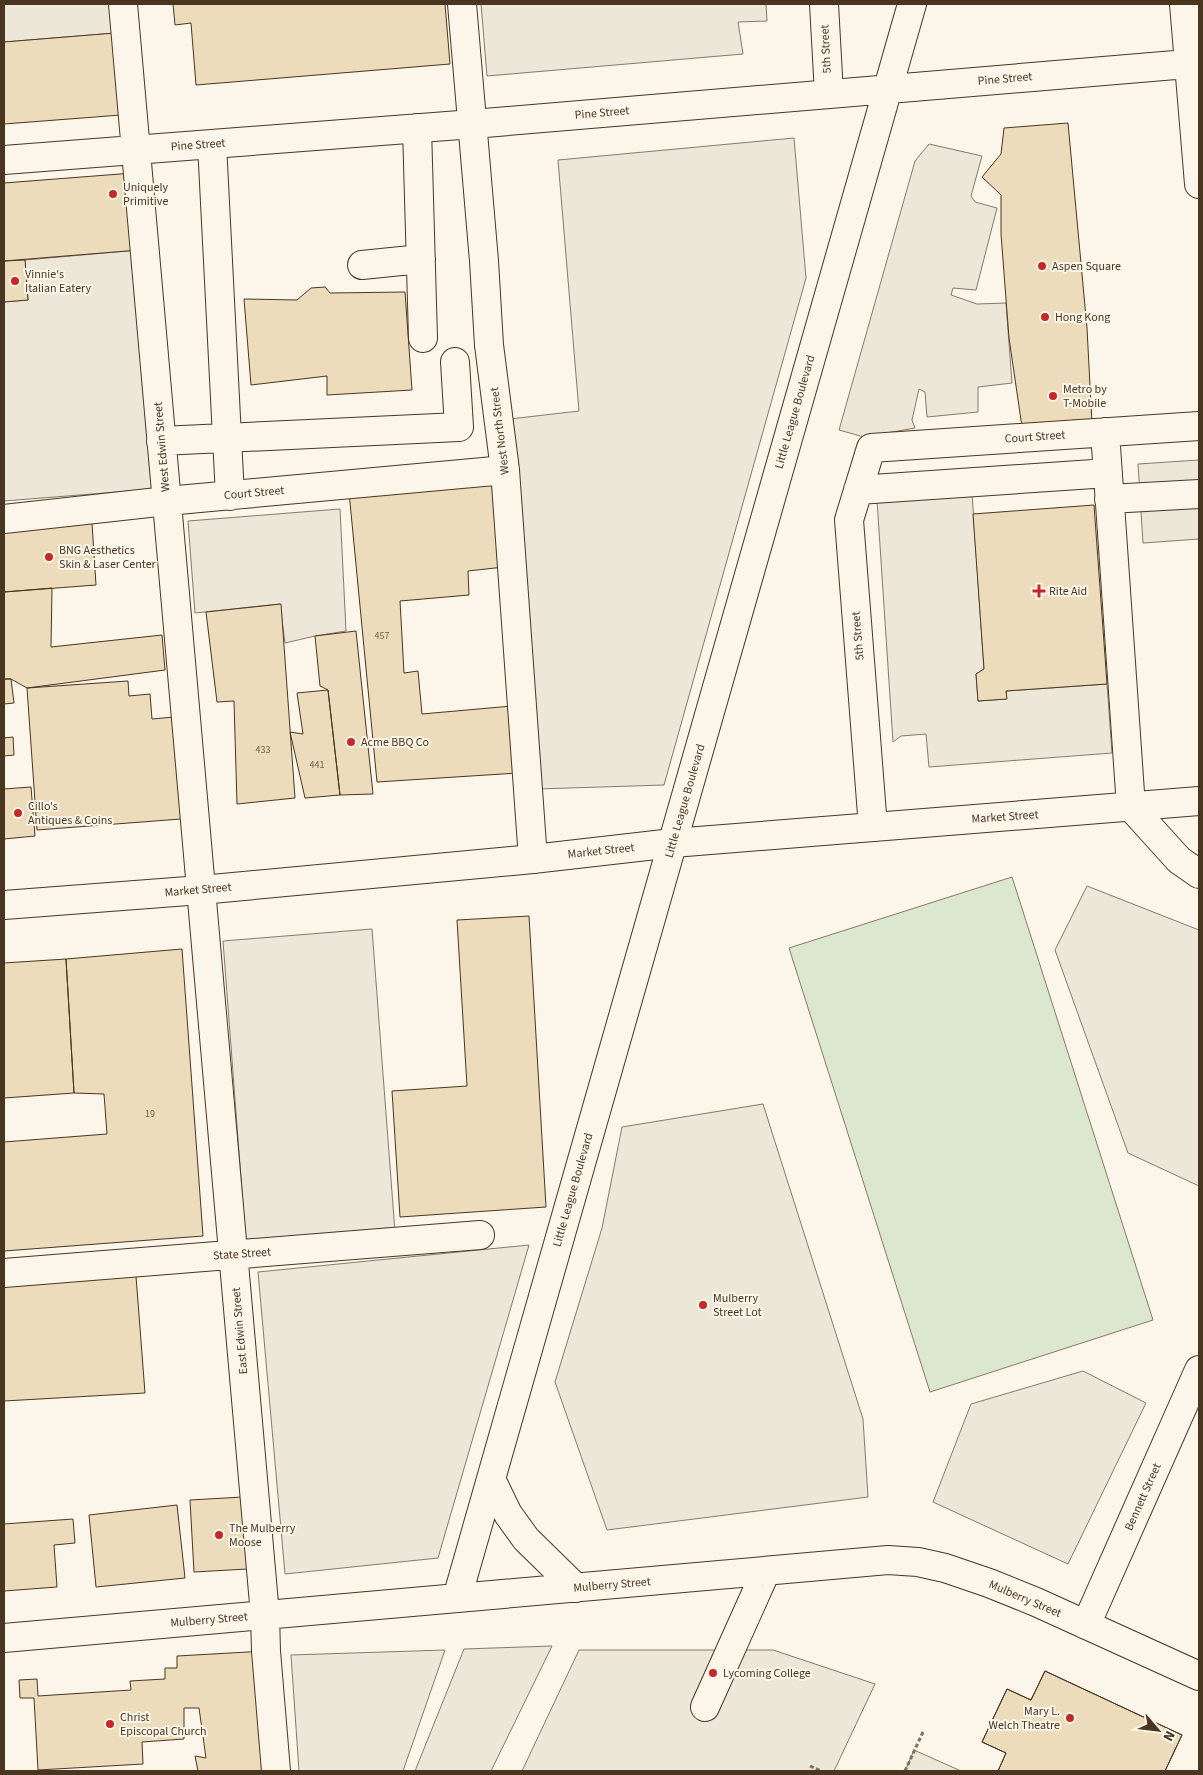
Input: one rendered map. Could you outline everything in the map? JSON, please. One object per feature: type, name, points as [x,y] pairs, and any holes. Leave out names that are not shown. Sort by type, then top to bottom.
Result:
[{"type":"street","name":"West Edwin Street","points":[[123,4],[201,890]]},
{"type":"street","name":"West North Street","points":[[462,4],[484,261],[489,345],[505,470],[533,859]]},
{"type":"street","name":"5th Street","points":[[824,4],[829,94]]},
{"type":"street","name":"Little League Boulevard","points":[[456,1598],[912,4]]},
{"type":"street","points":[[1184,4],[1194,64],[1199,184]]},
{"type":"street","name":"Pine Street","points":[[4,160],[472,124],[1194,64]]},
{"type":"street","points":[[417,128],[423,338]]},
{"type":"street","points":[[212,144],[230,496]]},
{"type":"street","points":[[362,265],[421,260]]},
{"type":"street","points":[[161,441],[227,436],[458,426],[454,362]]},
{"type":"street","name":"Court Street","points":[[871,448],[1199,426]]},
{"type":"street","points":[[1105,432],[1131,807],[1179,860],[1199,874]]},
{"type":"street","name":"5th Street","points":[[871,448],[849,520],[873,827]]},
{"type":"street","name":"Court Street","points":[[4,519],[167,501],[505,470]]},
{"type":"street","points":[[858,490],[1108,486],[1199,494]]},
{"type":"street","name":"Market Street","points":[[4,905],[201,890],[533,859],[673,843],[1199,802]]},
{"type":"street","name":"East Edwin Street","points":[[201,890],[265,1615],[276,1771]]},
{"type":"street","name":"State Street","points":[[4,1273],[480,1235]]},
{"type":"street","name":"Bennett Street","points":[[1086,1625],[1199,1370]]},
{"type":"street","points":[[491,1479],[508,1514],[526,1540],[576,1588]]},
{"type":"street","name":"Mulberry Street","points":[[4,1638],[888,1560],[918,1562],[945,1568],[989,1583],[1199,1676]]},
{"type":"street","points":[[705,1707],[766,1571]]},
{"type":"path","points":[[905,1771],[922,1732]]},
{"type":"path","points":[[810,1766],[821,1771]]},
{"type":"green space","points":[[1012,877],[1153,1320],[930,1392],[789,948]]},
{"type":"shaded area","points":[[4,4],[113,4],[115,33],[4,42]]},
{"type":"shaded area","points":[[481,4],[766,4],[767,21],[738,22],[743,54],[487,76]]},
{"type":"shaded area","points":[[794,138],[806,278],[664,785],[537,789],[510,419],[579,411],[558,160]]},
{"type":"shaded area","points":[[929,144],[982,156],[971,196],[975,202],[997,208],[976,290],[953,288],[951,295],[977,304],[1006,303],[1012,383],[978,387],[978,412],[927,417],[925,392],[919,389],[912,420],[915,428],[864,437],[839,430],[915,161]]},
{"type":"shaded area","points":[[139,250],[155,489],[4,501],[4,302],[28,300],[25,260]]},
{"type":"shaded area","points":[[1199,460],[1199,539],[1143,543],[1138,464]]},
{"type":"shaded area","points":[[972,493],[984,669],[976,674],[978,701],[1006,699],[1006,691],[1107,684],[1112,753],[929,767],[926,734],[901,736],[893,742],[877,500]]},
{"type":"shaded area","points":[[340,509],[346,631],[285,643],[280,604],[195,613],[188,521]]},
{"type":"shaded area","points":[[1087,886],[1199,930],[1199,1186],[1128,1153],[1055,950]]},
{"type":"shaded area","points":[[372,929],[395,1232],[246,1244],[223,941]]},
{"type":"shaded area","name":"Mulberry Street Lot","points":[[763,1104],[863,1419],[868,1497],[607,1530],[555,1382],[602,1228],[622,1127]]},
{"type":"shaded area","points":[[529,1245],[438,1558],[285,1574],[258,1272]]},
{"type":"shaded area","points":[[1083,1371],[1146,1403],[1068,1564],[933,1502],[971,1404]]},
{"type":"shaded area","points":[[552,1646],[491,1771],[415,1771],[464,1649]]},
{"type":"shaded area","points":[[445,1650],[403,1771],[299,1771],[291,1655]]},
{"type":"shaded area","points":[[579,1650],[773,1650],[875,1684],[834,1771],[522,1771]]},
{"type":"shaded area","points":[[914,1750],[961,1771],[905,1771]]},
{"type":"building","points":[[173,4],[445,4],[450,64],[196,85],[191,23],[175,25]]},
{"type":"building","points":[[115,33],[121,115],[4,124],[4,42]]},
{"type":"building","name":"Aspen Square","points":[[1068,123],[1087,328],[1092,424],[1022,427],[1009,338],[1001,234],[1001,195],[982,177],[1001,154],[1004,128]]},
{"type":"building","points":[[133,173],[139,250],[4,261],[4,183]]},
{"type":"building","name":"Vinnie's Italian Eatery","points":[[25,260],[28,300],[4,302],[4,261]]},
{"type":"building","points":[[325,287],[330,293],[405,292],[412,390],[327,395],[327,376],[251,385],[244,299],[297,300],[311,288]]},
{"type":"building","points":[[501,477],[504,567],[468,571],[469,595],[400,601],[404,673],[418,671],[422,714],[512,706],[518,773],[377,782],[349,492]]},
{"type":"building","name":"Rite Aid","points":[[1094,505],[1107,684],[1006,691],[1007,699],[978,701],[976,674],[984,669],[973,514]]},
{"type":"building","name":"BNG Aesthetics Skin & Laser Center","points":[[92,523],[96,585],[4,592],[4,530]]},
{"type":"building","points":[[52,588],[51,647],[162,635],[165,670],[27,688],[11,679],[4,679],[4,592]]},
{"type":"building","points":[[281,604],[295,798],[237,804],[234,701],[217,702],[206,612]]},
{"type":"building","name":"Acme BBQ Co","points":[[356,631],[373,794],[340,795],[328,690],[320,686],[315,636]]},
{"type":"building","points":[[4,679],[11,679],[14,703],[4,704]]},
{"type":"building","points":[[128,681],[129,696],[150,694],[152,719],[174,717],[181,819],[37,830],[27,688]]},
{"type":"building","points":[[328,690],[340,795],[305,798],[290,732],[303,734],[297,693]]},
{"type":"building","points":[[13,737],[14,755],[4,756],[4,738]]},
{"type":"building","name":"Cillo's Antiques & Coins","points":[[31,787],[35,836],[4,839],[4,789]]},
{"type":"building","points":[[529,916],[546,1207],[400,1217],[392,1091],[467,1086],[457,920]]},
{"type":"building","points":[[182,949],[203,1236],[4,1251],[4,1142],[107,1134],[104,1094],[74,1093],[66,959]]},
{"type":"building","points":[[66,959],[74,1093],[4,1098],[4,963]]},
{"type":"building","points":[[135,1263],[145,1393],[4,1401],[4,1273]]},
{"type":"building","name":"The Mulberry Moose","points":[[243,1497],[247,1569],[194,1572],[190,1500]]},
{"type":"building","points":[[177,1505],[185,1578],[96,1587],[89,1515]]},
{"type":"building","points":[[73,1519],[75,1543],[54,1545],[57,1587],[4,1591],[4,1524]]},
{"type":"building","name":"Christ Episcopal Church","points":[[266,1651],[272,1771],[198,1771],[195,1756],[206,1758],[199,1708],[184,1708],[184,1739],[142,1742],[143,1764],[38,1770],[34,1698],[20,1698],[19,1680],[37,1679],[38,1696],[131,1690],[130,1681],[165,1679],[165,1668],[177,1668],[177,1656]]},
{"type":"building","name":"Mary L. Welch Theatre","points":[[1045,1671],[1182,1735],[1165,1771],[998,1771],[1006,1753],[982,1742],[1007,1689],[1031,1700]]},
{"type":"building","name":"Mary L. Welch Theatre","points":[[1045,1671],[1182,1735],[1165,1771],[998,1771],[1006,1753],[982,1742],[1007,1689],[1031,1700]]},
{"type":"place","name":"Uniquely Primitive","points":[[113,194]]},
{"type":"place","name":"Aspen Square","points":[[1042,266]]},
{"type":"place","name":"Vinnie's Italian Eatery","points":[[15,281]]},
{"type":"place","name":"Hong Kong","points":[[1045,317]]},
{"type":"place","name":"Metro by T-Mobile","points":[[1053,396]]},
{"type":"place","name":"BNG Aesthetics Skin & Laser Center","points":[[49,557]]},
{"type":"place","name":"Rite Aid","points":[[1039,591]]},
{"type":"place","name":"Acme BBQ Co","points":[[351,742]]},
{"type":"place","name":"Cillo's Antiques & Coins","points":[[18,813]]},
{"type":"place","name":"Mulberry Street Lot","points":[[703,1305]]},
{"type":"place","name":"The Mulberry Moose","points":[[219,1535]]},
{"type":"place","name":"Lycoming College","points":[[713,1673]]},
{"type":"place","name":"Mary L. Welch Theatre","points":[[1070,1718]]},
{"type":"place","name":"Christ Episcopal Church","points":[[110,1724]]}]
